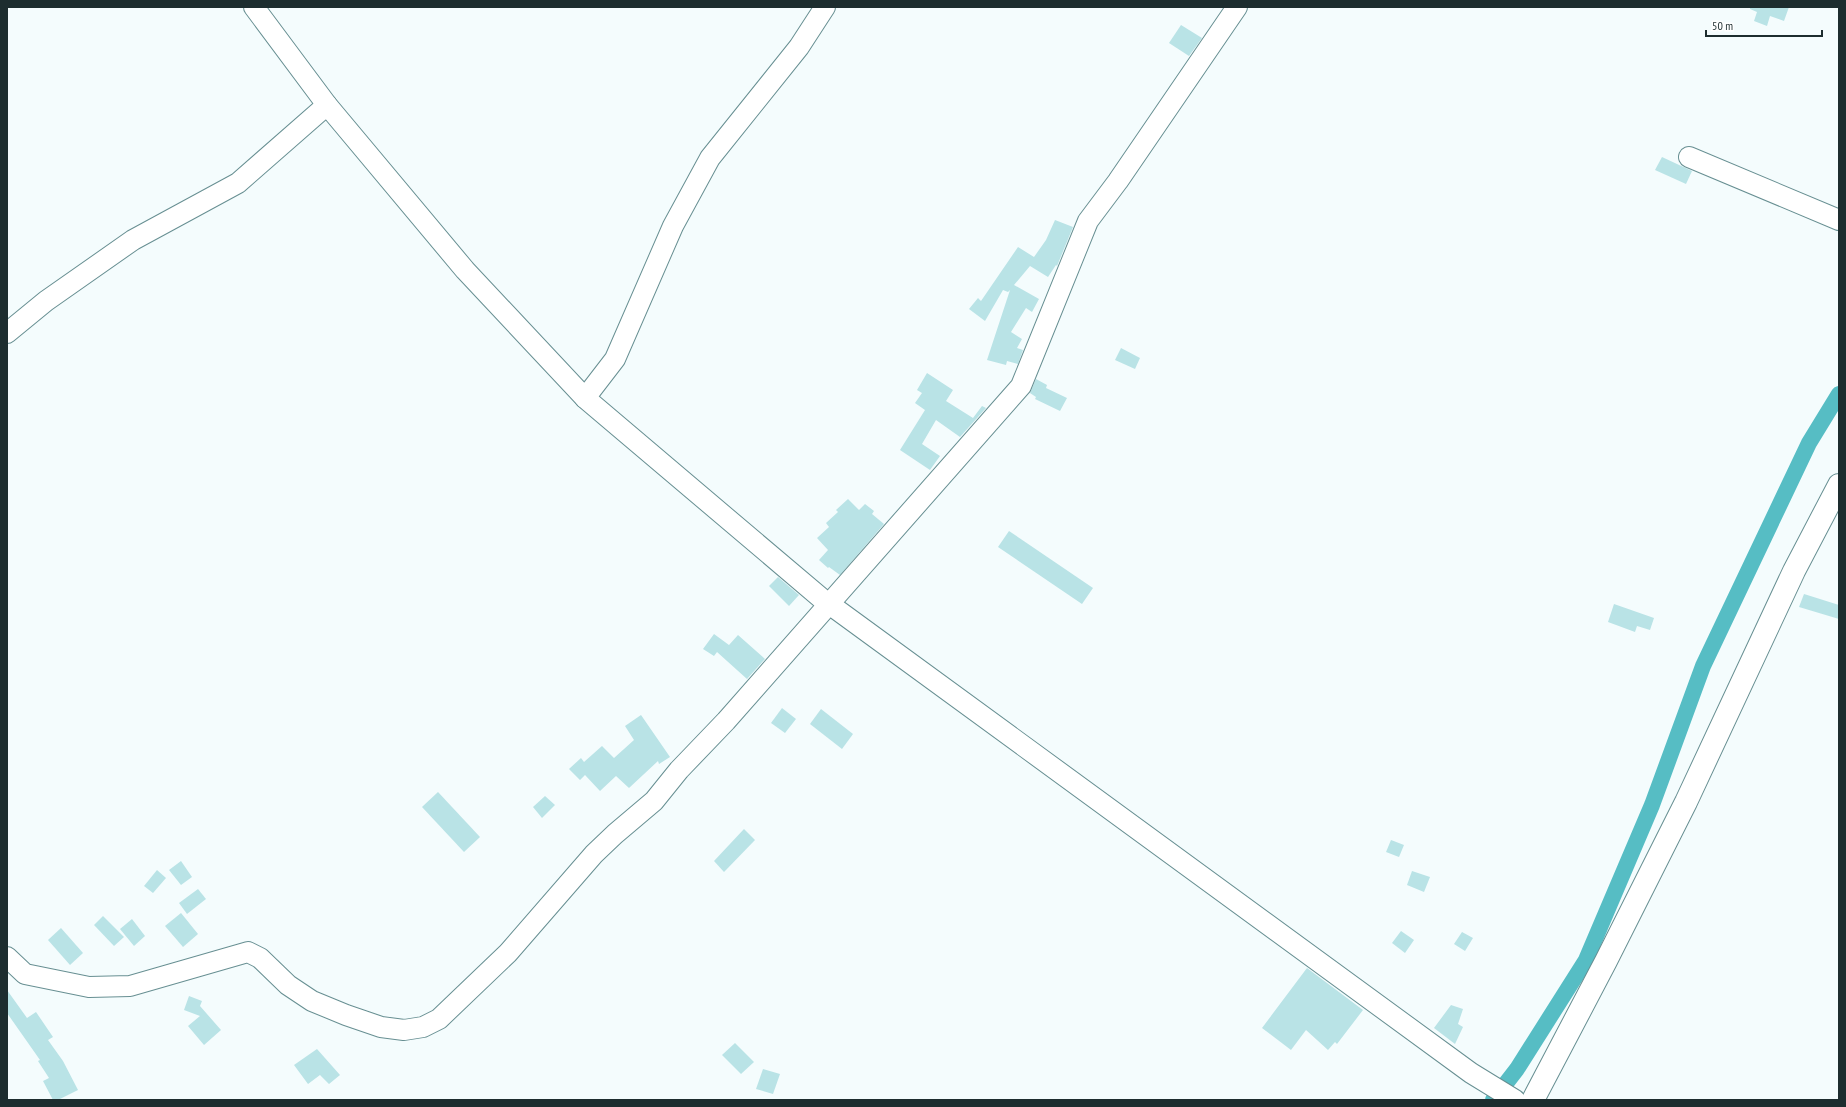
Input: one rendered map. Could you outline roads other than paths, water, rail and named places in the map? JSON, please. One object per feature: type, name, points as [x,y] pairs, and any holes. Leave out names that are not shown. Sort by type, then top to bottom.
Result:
[{"type":"main road","points":[[1533,1100],[1610,954],[1686,802],[1794,571],[1839,485]]},
{"type":"street","points":[[254,7],[327,105],[465,270],[585,398],[821,598],[830,603],[1471,1073],[1515,1100]]},
{"type":"street","points":[[585,398],[615,359],[673,226],[710,158],[799,47],[825,7]]},
{"type":"street","points":[[7,957],[25,974],[89,987],[130,986],[248,952],[260,958],[288,985],[312,1001],[346,1016],[381,1027],[404,1030],[423,1027],[439,1019],[508,953],[594,854],[654,801],[679,770],[726,721],[1021,386],[1088,221],[1118,181],[1238,7]]},
{"type":"street","points":[[7,333],[46,301],[133,240],[238,183],[327,105]]},
{"type":"street","points":[[1689,158],[1839,220]]},
{"type":"waterway","points":[[1493,1100],[1517,1069],[1586,960],[1652,805],[1703,666],[1809,443],[1839,394]]}]
